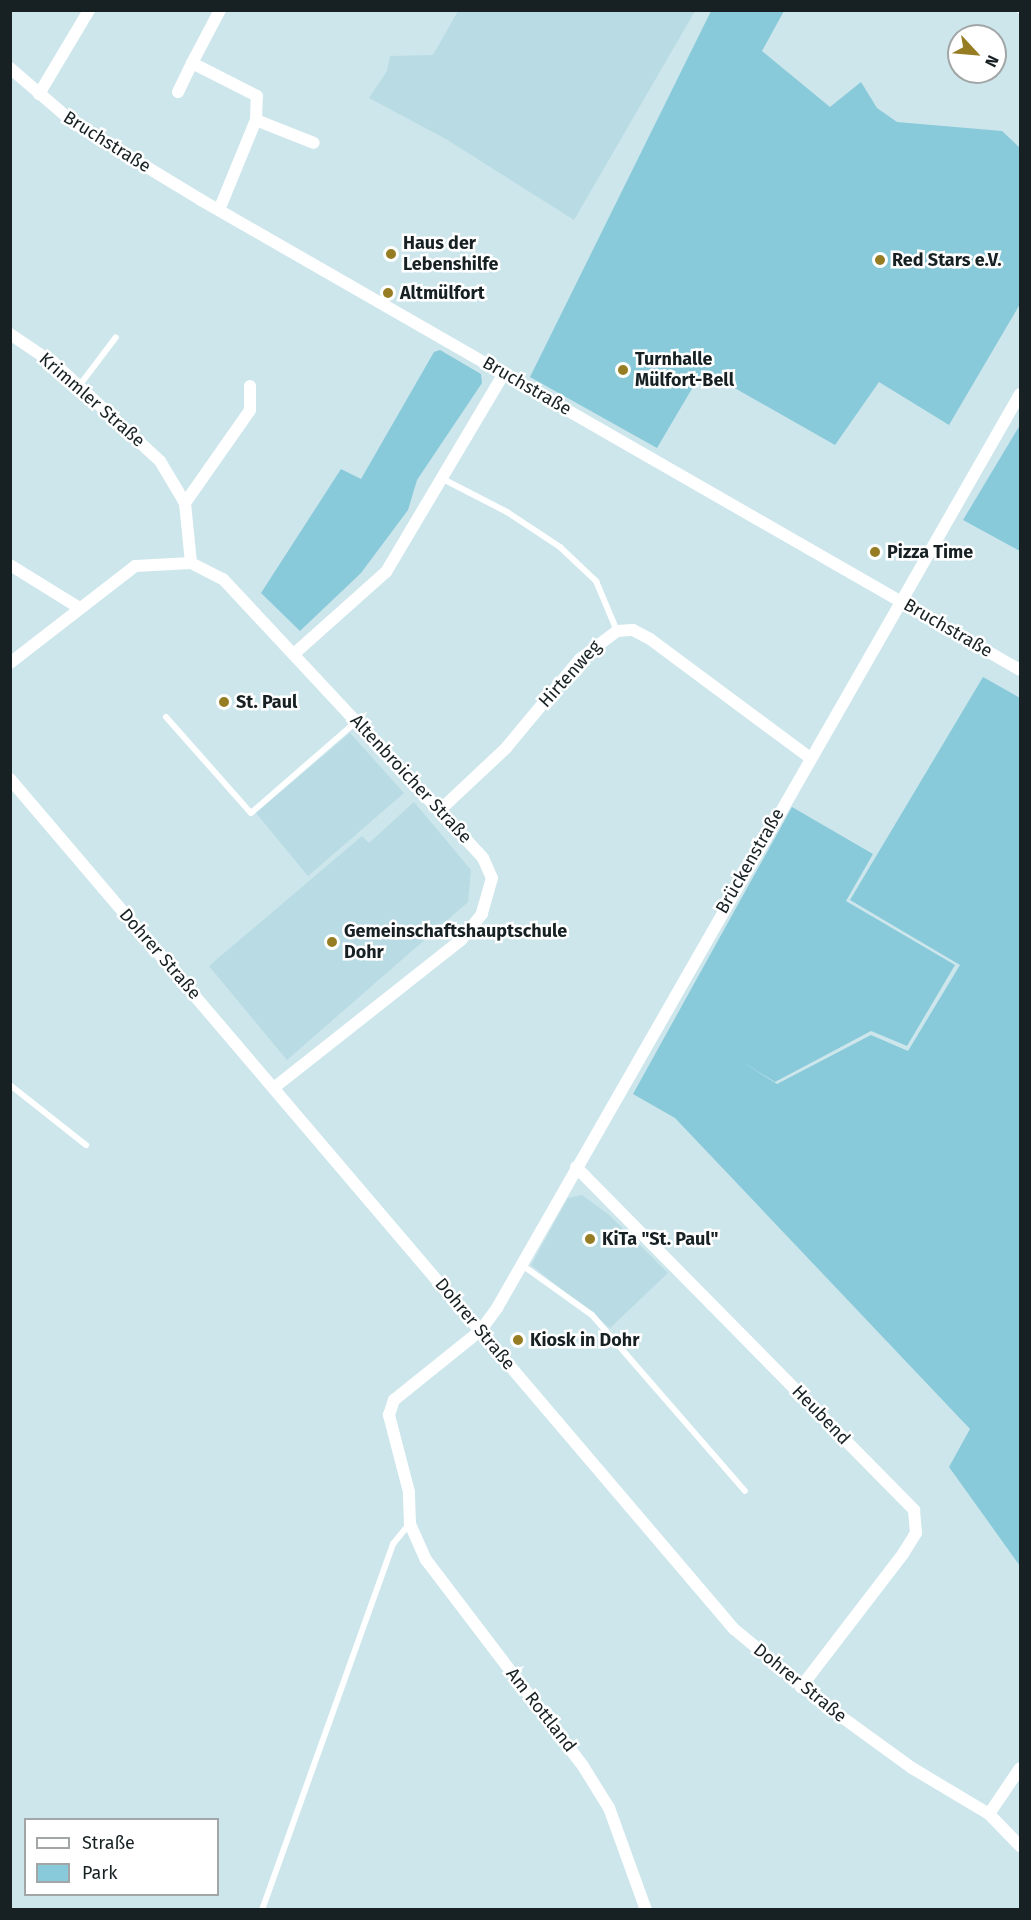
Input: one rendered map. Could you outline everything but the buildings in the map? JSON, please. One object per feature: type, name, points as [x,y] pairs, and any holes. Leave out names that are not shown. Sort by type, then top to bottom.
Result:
[{"type":"street","points":[[39,94],[89,10]]},
{"type":"street","points":[[178,92],[220,10]]},
{"type":"street","points":[[192,63],[257,96],[256,120],[219,210]]},
{"type":"street","name":"Bruchstraße","points":[[10,68],[74,123],[219,210],[1020,669]]},
{"type":"street","points":[[256,120],[314,143]]},
{"type":"street","name":"Krimmler Straße","points":[[10,334],[79,386],[160,461],[185,503],[191,564]]},
{"type":"street","points":[[295,653],[386,572],[504,373]]},
{"type":"street","points":[[185,503],[250,410],[249,386]]},
{"type":"street","name":"Brückenstraße","points":[[481,1330],[522,1265],[899,599],[1020,394]]},
{"type":"street","name":"Altenbroicher Straße","points":[[10,663],[78,607],[135,566],[191,564],[224,579],[295,653],[488,868],[492,878],[482,914],[461,940],[274,1088]]},
{"type":"street","points":[[10,565],[78,607]]},
{"type":"street","name":"Hirtenweg","points":[[439,811],[506,748],[580,659],[617,631],[633,630],[650,639],[809,757]]},
{"type":"street","name":"Dohrer Straße","points":[[10,779],[726,1620],[801,1687],[912,1768],[989,1814],[1020,1846]]},
{"type":"street","name":"Heubend","points":[[576,1167],[914,1510],[916,1533],[903,1554],[801,1687]]},
{"type":"street","name":"Am Rottland","points":[[481,1330],[394,1400],[389,1415],[409,1492],[410,1524],[426,1560],[583,1766],[609,1808],[646,1910]]},
{"type":"street","points":[[989,1814],[1020,1768]]},
{"type":"lane","points":[[79,386],[116,337]]},
{"type":"lane","points":[[442,479],[507,512],[560,547],[596,581],[617,631]]},
{"type":"lane","points":[[166,717],[251,813],[357,721]]},
{"type":"lane","points":[[10,1085],[86,1145]]},
{"type":"lane","points":[[522,1265],[592,1316],[745,1491]]},
{"type":"lane","points":[[262,1910],[393,1544],[410,1524]]},
{"type":"shaded area","points":[[458,11],[695,11],[574,220],[446,139],[369,98],[387,71],[390,56],[433,55]]},
{"type":"shaded area","points":[[350,733],[404,793],[308,876],[256,813]]},
{"type":"shaded area","name":"Gemeinschaftshauptschule Dohr","points":[[414,802],[471,870],[468,902],[287,1060],[209,966],[362,836],[369,843]]},
{"type":"shaded area","name":"KiTa \"St. Paul\"","points":[[582,1195],[608,1214],[668,1273],[610,1328],[531,1265],[568,1198]]},
{"type":"green space","points":[[711,11],[784,11],[762,51],[830,107],[861,82],[877,108],[897,122],[1002,131],[1020,148],[1020,304],[949,425],[879,382],[835,445],[703,370],[657,448],[530,377]]},
{"type":"green space","points":[[440,350],[481,374],[482,383],[417,480],[408,510],[361,573],[300,631],[261,593],[341,469],[361,479],[434,352]]},
{"type":"green space","points":[[1020,425],[1020,551],[963,520]]},
{"type":"green space","points":[[983,677],[1020,698],[1020,1566],[949,1467],[970,1429],[675,1118],[633,1094],[792,807],[873,854],[846,901],[955,965],[907,1046],[871,1031],[775,1082],[738,1059],[777,1084],[871,1035],[908,1051],[960,965],[850,900]]},
{"type":"place","name":"Haus der Lebenshilfe","points":[[391,254]]},
{"type":"place","name":"Red Stars e.V.","points":[[880,260]]},
{"type":"place","name":"Altmülfort","points":[[388,293]]},
{"type":"place","name":"Turnhalle Mülfort-Bell","points":[[623,370]]},
{"type":"place","name":"Pizza Time","points":[[875,552]]},
{"type":"place","name":"St. Paul","points":[[224,702]]},
{"type":"place","name":"Gemeinschaftshauptschule Dohr","points":[[332,942]]},
{"type":"place","name":"KiTa \"St. Paul\"","points":[[590,1239]]},
{"type":"place","name":"Kiosk in Dohr","points":[[518,1340]]}]
